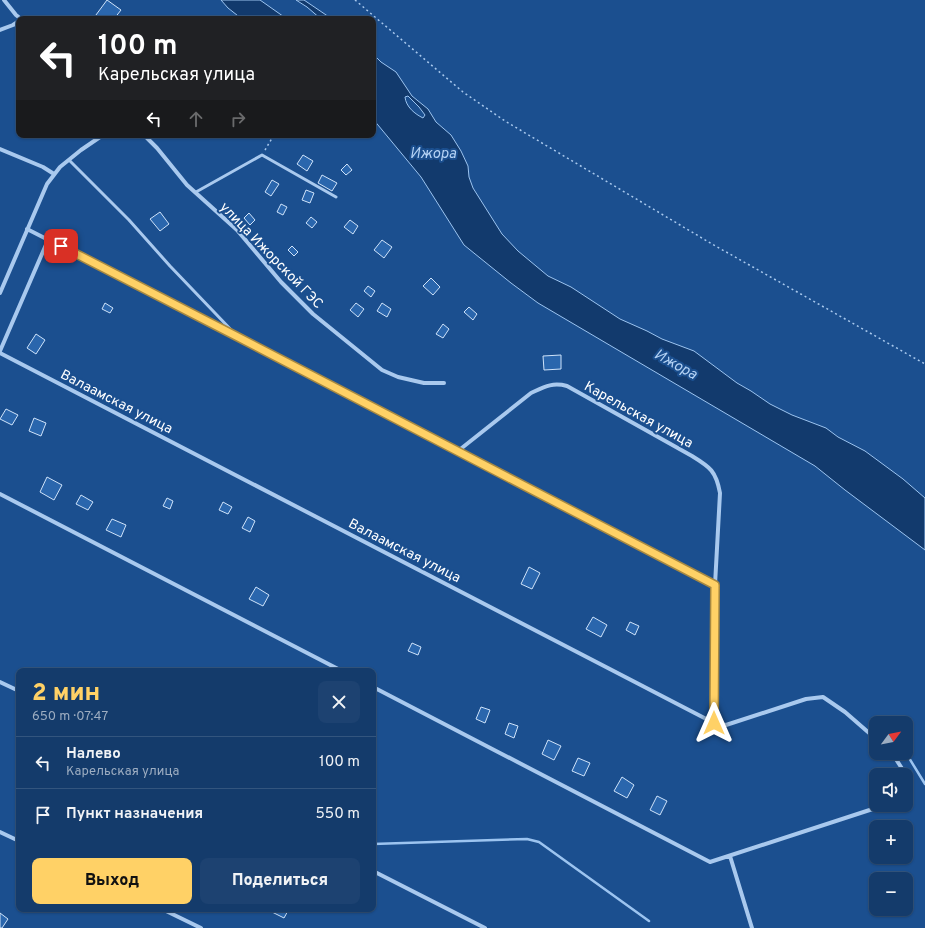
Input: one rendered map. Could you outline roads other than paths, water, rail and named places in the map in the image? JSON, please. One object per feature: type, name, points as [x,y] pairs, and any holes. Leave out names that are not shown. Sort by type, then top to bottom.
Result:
[{"type":"street","points":[[4,0],[17,16]]},
{"type":"street","points":[[0,30],[16,23]]},
{"type":"street","points":[[0,293],[47,184],[60,167],[99,138]]},
{"type":"street","name":"улица Ижорской ГЭС","points":[[147,138],[187,185],[237,230],[281,282],[313,314],[382,370],[398,377],[424,382],[444,383]]},
{"type":"street","points":[[0,149],[43,166],[54,174]]},
{"type":"street","points":[[27,229],[715,585]]},
{"type":"street","name":"Валаамская улица","points":[[48,240],[0,352],[714,723],[726,725],[806,699],[823,697],[845,712],[869,733]]},
{"type":"street","name":"Карельская улица","points":[[458,451],[531,393],[551,384],[559,384],[567,386],[707,465],[714,473],[718,482],[720,493],[715,585],[714,723]]},
{"type":"street","points":[[0,494],[336,668]]},
{"type":"street","points":[[0,682],[16,690]]},
{"type":"street","points":[[376,689],[710,862],[869,810]]},
{"type":"street","points":[[0,832],[16,840]]},
{"type":"street","points":[[730,856],[752,928]]},
{"type":"street","points":[[376,873],[485,928]]},
{"type":"street","points":[[168,912],[202,928]]},
{"type":"lane","points":[[196,192],[262,155],[336,197]]},
{"type":"lane","points":[[69,160],[129,220],[236,336]]},
{"type":"water","points":[[221,0],[260,0],[283,16],[238,16]]},
{"type":"water","points":[[296,0],[304,0],[328,16],[318,16]]},
{"type":"water","name":"Ижора","points":[[376,57],[396,72],[412,96],[428,109],[436,122],[451,135],[468,166],[469,177],[473,188],[502,234],[518,251],[548,276],[571,287],[620,319],[662,339],[694,351],[737,383],[770,404],[792,415],[826,428],[838,437],[865,451],[903,479],[925,498],[925,550],[815,466],[538,303],[464,245],[421,177],[376,123]],"holes":[[[408,96],[425,115],[423,118],[409,107],[405,97]]]},
{"type":"waterway","points":[[910,760],[925,784]]},
{"type":"waterway","points":[[376,844],[527,839],[539,842],[649,921]]}]
